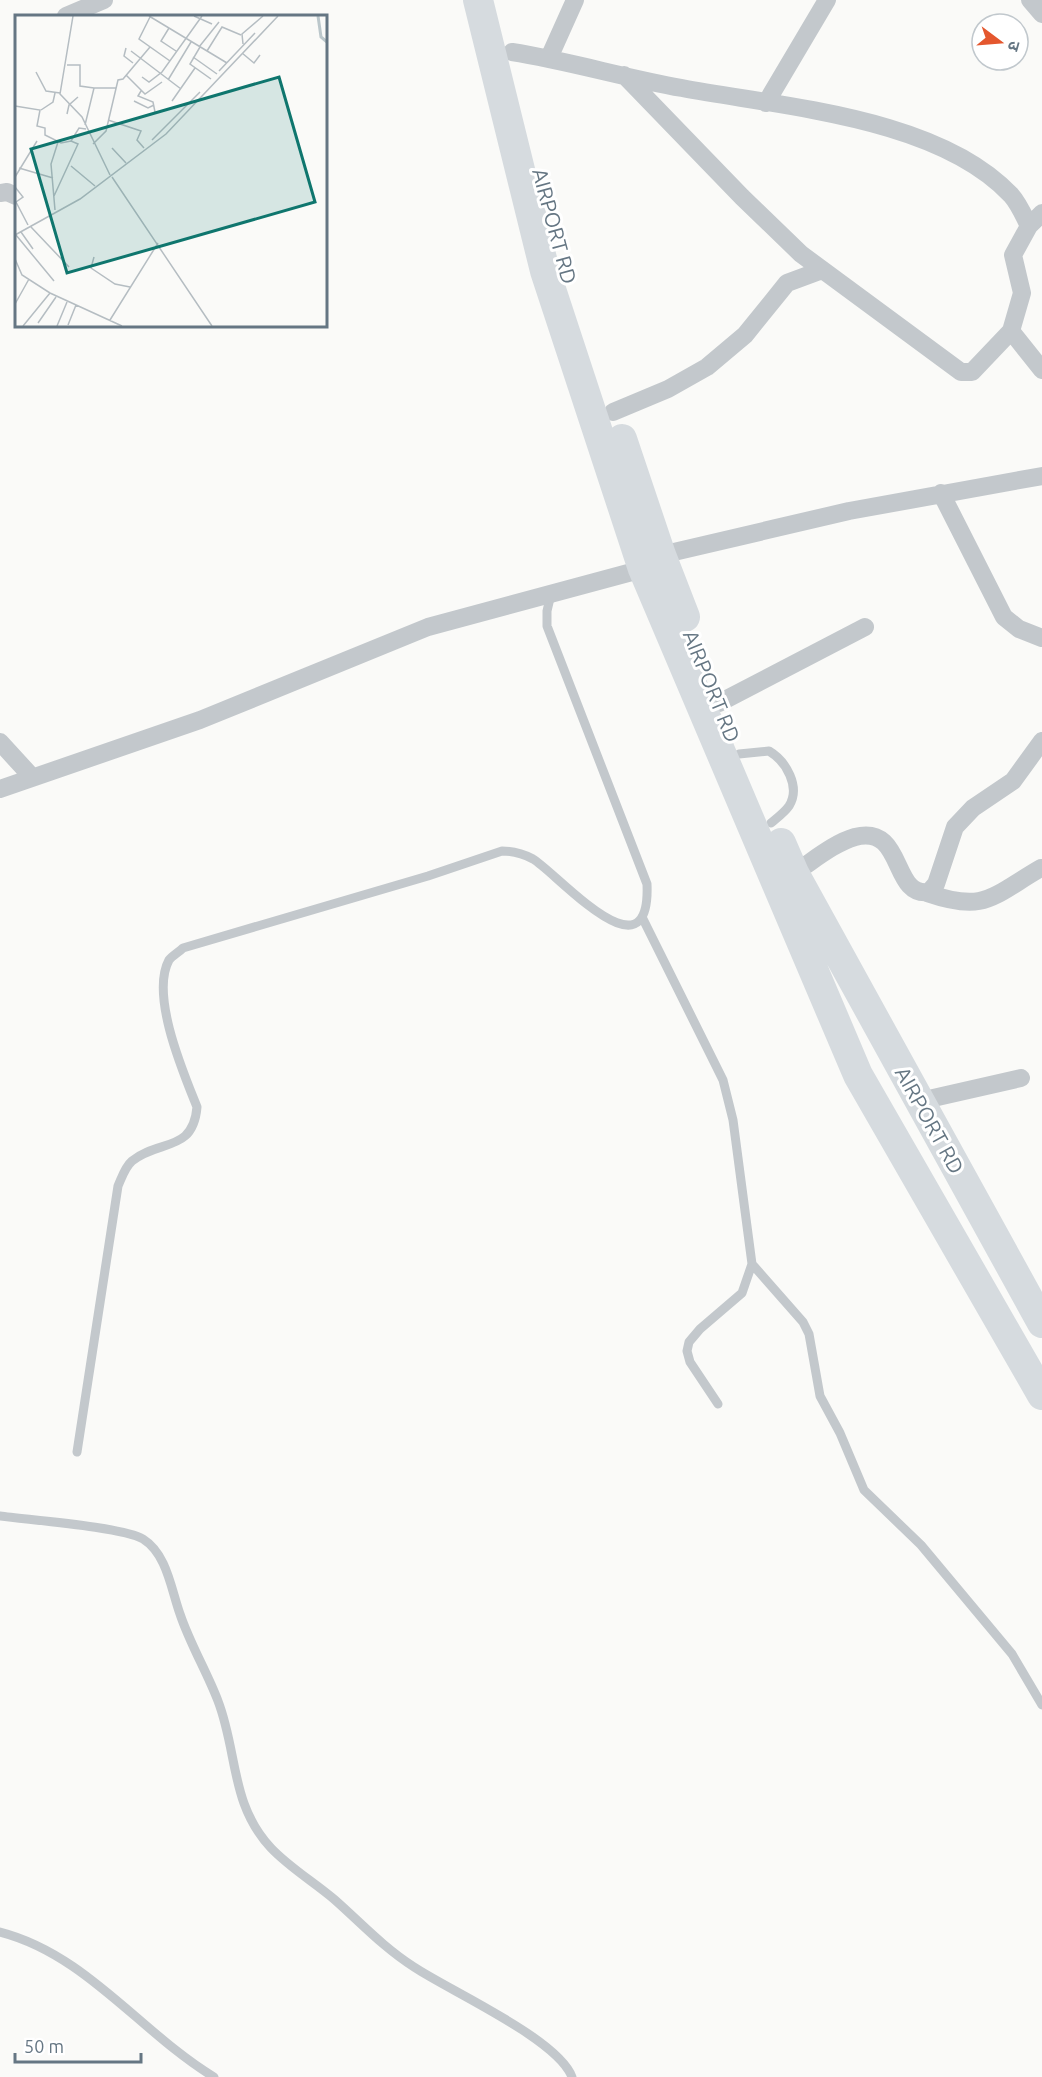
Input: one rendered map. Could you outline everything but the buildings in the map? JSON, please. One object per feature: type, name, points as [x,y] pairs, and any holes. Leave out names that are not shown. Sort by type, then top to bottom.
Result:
[{"type":"main road","points":[[478,0],[545,271],[652,562],[858,1076],[1042,1395]]},
{"type":"main road","name":"AIRPORT RD","points":[[500,0],[565,268],[613,412],[652,562],[719,703],[739,754],[794,873],[1042,1323]]},
{"type":"street","points":[[68,15],[104,0]]},
{"type":"street","points":[[549,58],[575,0]]},
{"type":"street","points":[[766,104],[827,0]]},
{"type":"street","points":[[1030,0],[1042,14]]},
{"type":"street","points":[[512,52],[766,104],[876,123],[958,155],[988,174],[1036,220],[1013,255],[1022,292],[1011,331],[972,372],[961,372],[822,270],[775,230],[624,75]]},
{"type":"street","points":[[0,193],[8,192],[15,196]]},
{"type":"street","points":[[613,412],[668,389],[706,367],[746,335],[787,284],[822,270]]},
{"type":"street","points":[[1011,331],[1042,370]]},
{"type":"street","points":[[0,789],[200,720],[428,627],[551,594],[652,562],[941,493],[1042,476]]},
{"type":"street","points":[[941,493],[1004,617],[1019,629],[1042,638]]},
{"type":"street","points":[[719,703],[866,627]]},
{"type":"street","points":[[927,893],[934,888],[950,836],[959,821],[973,808],[1012,781],[1042,741]]},
{"type":"street","points":[[0,742],[32,777]]},
{"type":"street","points":[[794,873],[855,837],[875,837],[889,847],[911,889],[960,904],[983,902],[1041,868]]},
{"type":"street","points":[[920,1101],[1021,1078]]},
{"type":"lane","points":[[77,1452],[118,1186],[130,1162],[141,1155],[181,1141],[190,1131],[196,1119],[197,1107],[164,1002],[164,981],[170,959],[183,948],[428,876],[502,851],[513,851],[534,860],[588,908],[609,918],[628,925],[642,917],[648,896],[647,884],[547,626],[546,611],[551,594]]},
{"type":"lane","points":[[642,917],[723,1080],[734,1120],[752,1264],[742,1293],[719,1310],[689,1342],[687,1351],[690,1362],[718,1404]]},
{"type":"lane","points":[[752,1264],[803,1322],[809,1334],[820,1396],[840,1433],[864,1490],[921,1545],[1011,1654],[1042,1705]]},
{"type":"lane","points":[[0,1516],[120,1532],[141,1538],[153,1546],[160,1555],[180,1617],[219,1702],[241,1798],[254,1826],[271,1848],[334,1899],[378,1941],[414,1968],[545,2046],[564,2063],[572,2077]]},
{"type":"lane","points":[[0,1932],[56,1956],[87,1977],[170,2048],[214,2077]]}]
